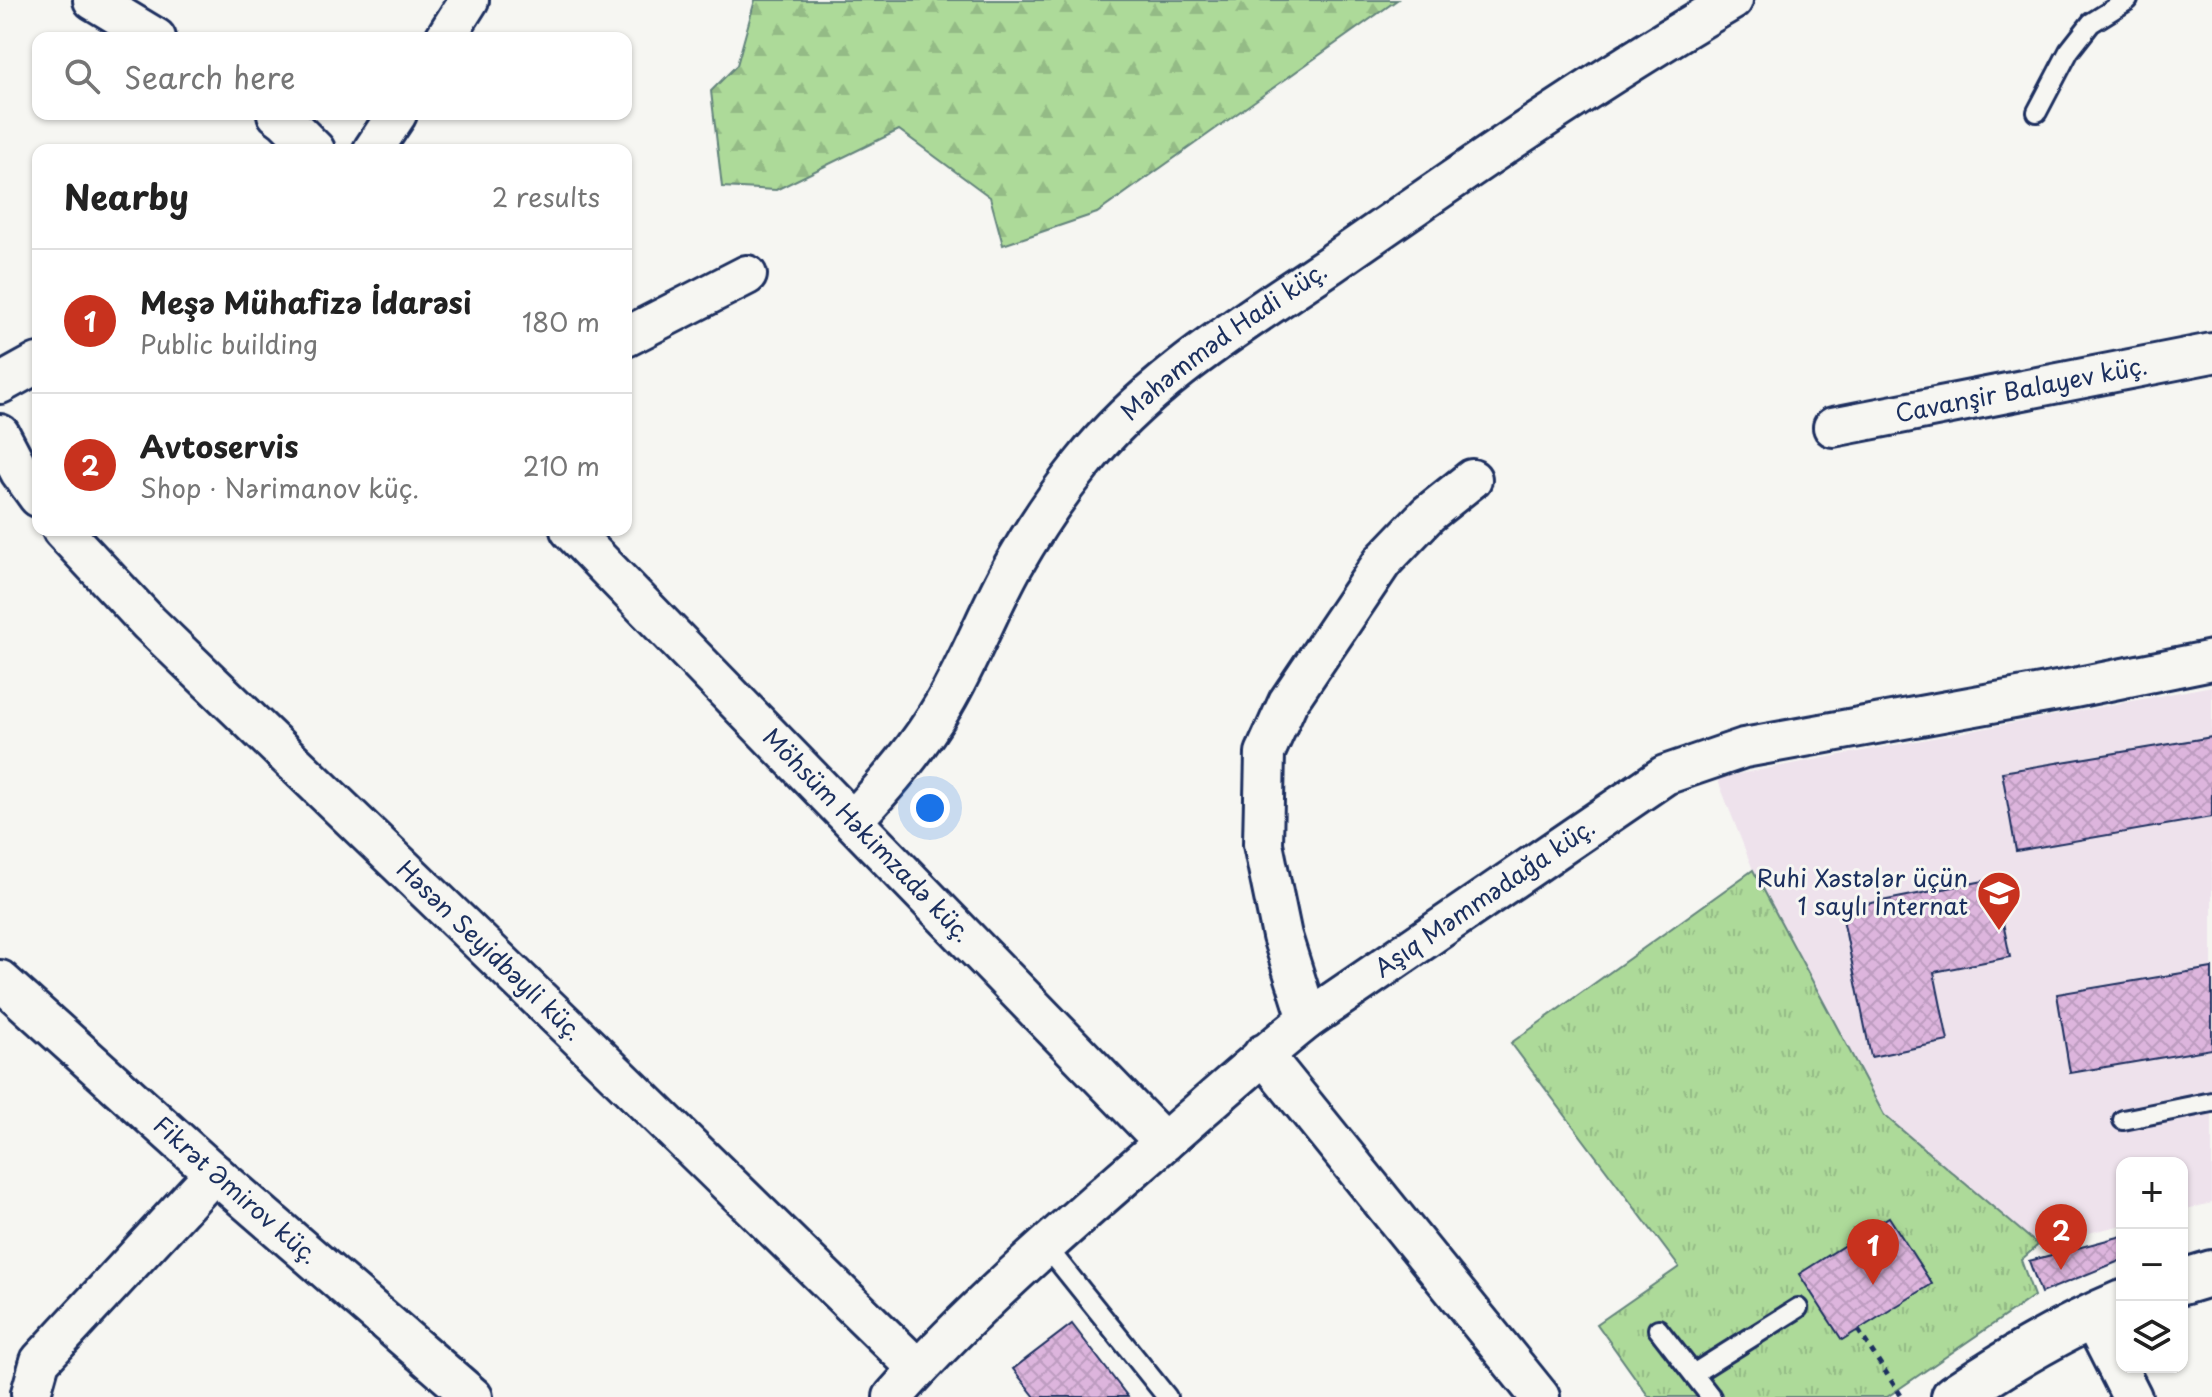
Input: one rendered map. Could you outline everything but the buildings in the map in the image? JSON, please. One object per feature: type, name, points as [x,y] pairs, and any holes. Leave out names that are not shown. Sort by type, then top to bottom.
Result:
[{"type":"main road","points":[[2188,1280],[2212,1273]]},
{"type":"main road","points":[[1954,1397],[2007,1361],[2106,1310]]},
{"type":"street","points":[[93,0],[146,32]]},
{"type":"street","points":[[449,32],[469,0]]},
{"type":"street","name":"Məhəmməd Hadi küç.","points":[[853,820],[902,767],[944,704],[1012,567],[1046,513],[1083,462],[1137,404],[1213,345],[1482,159],[1733,0]]},
{"type":"street","points":[[285,120],[309,144]]},
{"type":"street","points":[[377,144],[393,120]]},
{"type":"street","points":[[632,334],[747,275]]},
{"type":"street","name":"Cavanşir Balayev küç.","points":[[1833,427],[2212,353]]},
{"type":"street","points":[[0,384],[32,366]]},
{"type":"street","points":[[0,434],[32,489]]},
{"type":"street","points":[[1308,1019],[1282,936],[1263,844],[1265,753],[1288,702],[1383,561],[1428,514],[1472,479]]},
{"type":"street","name":"Həsən Seyidbəyli küç.","points":[[68,536],[149,623],[918,1369]]},
{"type":"street","name":"Möhsüm Həkimzadə küç.","points":[[576,536],[1164,1142]]},
{"type":"street","name":"Aşıq Məmmədağa küç.","points":[[893,1397],[1045,1245],[1263,1054],[1308,1019],[1665,775],[1744,748],[2212,660]]},
{"type":"street","name":"Fikrət Əmirov küç.","points":[[0,980],[214,1173],[473,1397]]},
{"type":"street","points":[[1263,1054],[1540,1397]]},
{"type":"street","points":[[32,1397],[40,1361],[214,1173]]},
{"type":"street","points":[[2106,1310],[2132,1397]]},
{"type":"lane","points":[[2037,112],[2076,41],[2091,23],[2128,0]]},
{"type":"lane","points":[[2123,1120],[2212,1102]]},
{"type":"lane","points":[[1045,1245],[1167,1397]]},
{"type":"lane","points":[[1693,1374],[1798,1308]]},
{"type":"lane","points":[[1658,1329],[1711,1397]]},
{"type":"path","points":[[1858,1330],[1902,1397]]},
{"type":"shaded area","name":"Ruhi Xəstələr üçün 1 saylı İnternat","points":[[2212,686],[2212,1203],[2188,1209],[2188,1157],[2116,1157],[2116,1226],[2038,1245],[1884,1115],[1753,870],[1717,778]]},
{"type":"green space","points":[[755,0],[1397,0],[1097,213],[1003,245],[990,197],[899,130],[776,190],[722,187],[711,91],[737,65]]},
{"type":"green space","points":[[1753,870],[1884,1115],[2038,1245],[2021,1260],[2034,1296],[1887,1397],[1649,1397],[1597,1324],[1679,1267],[1511,1043]]},
{"type":"place","name":"Ruhi Xəstələr üçün 1 saylı İnternat","points":[[1999,932]]},
{"type":"place","name":"Avtoservis","points":[[2061,1270]]},
{"type":"place","name":"Meşə Mühafizə İdarəsi","points":[[1873,1285]]}]
